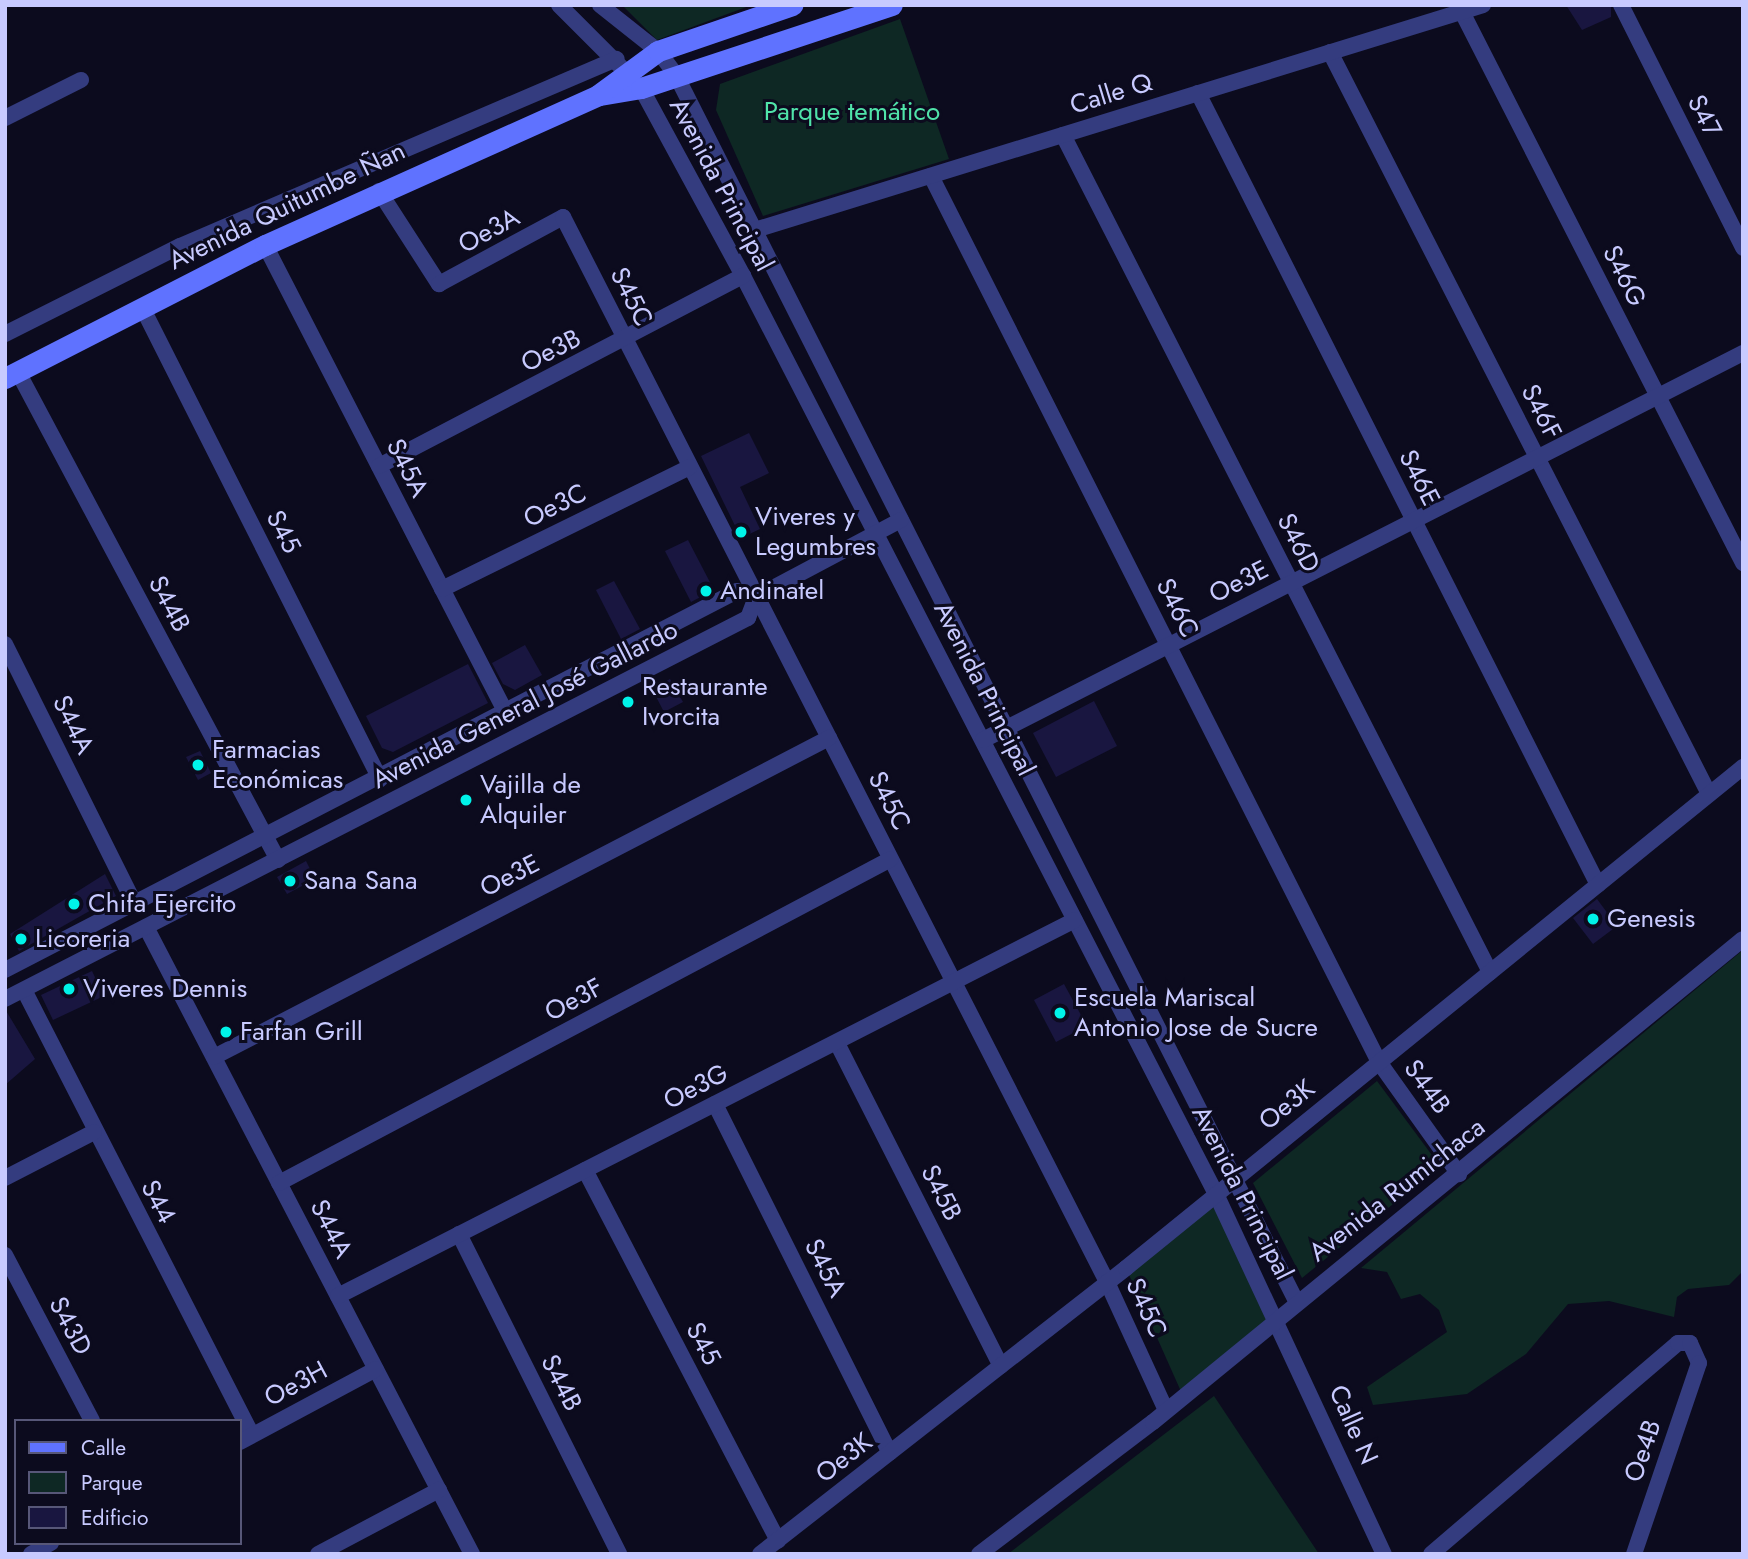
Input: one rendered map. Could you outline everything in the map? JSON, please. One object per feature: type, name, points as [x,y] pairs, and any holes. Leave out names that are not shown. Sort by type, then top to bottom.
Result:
[{"type":"street","name":"Avenida Principal","points":[[559,5],[631,76],[743,276],[1277,1317]]},
{"type":"street","name":"Avenida Principal","points":[[600,5],[658,51],[676,75],[1296,1301]]},
{"type":"street","name":"Avenida Quitumbe Ñan","points":[[12,375],[265,245],[379,191],[598,95],[631,76],[658,51],[792,5]]},
{"type":"street","name":"Avenida Quitumbe Ñan","points":[[631,76],[676,75],[892,5]]},
{"type":"street","name":"Calle Q","points":[[755,230],[1483,5]]},
{"type":"street","name":"S47","points":[[1621,5],[1743,248]]},
{"type":"street","name":"S46G","points":[[1462,12],[1743,563]]},
{"type":"street","name":"S46F","points":[[1330,52],[1709,794]]},
{"type":"street","points":[[5,334],[180,246],[631,76]]},
{"type":"street","points":[[5,118],[81,80]]},
{"type":"street","name":"S46E","points":[[1198,93],[1598,885]]},
{"type":"street","name":"S46D","points":[[1063,135],[1490,972]]},
{"type":"street","name":"S46C","points":[[931,176],[1379,1062]]},
{"type":"street","name":"Oe3A","points":[[379,191],[439,284],[563,217]]},
{"type":"street","name":"S45C","points":[[563,217],[1107,1282],[1166,1410]]},
{"type":"street","name":"S45A","points":[[265,245],[506,713]]},
{"type":"street","name":"Oe3B","points":[[379,466],[626,341],[743,276]]},
{"type":"street","name":"S45","points":[[142,307],[380,779]]},
{"type":"street","name":"Oe3E","points":[[983,740],[1743,353]]},
{"type":"street","name":"S44B","points":[[12,375],[278,860]]},
{"type":"street","name":"Oe3C","points":[[442,589],[690,467]]},
{"type":"street","name":"Avenida General José Gallardo","points":[[5,999],[748,618],[756,597],[901,520]]},
{"type":"street","name":"Avenida General José Gallardo","points":[[8,964],[380,779],[737,592],[756,597]]},
{"type":"street","name":"S44A","points":[[5,644],[134,903]]},
{"type":"street","name":"Oe3E","points":[[214,1057],[829,738]]},
{"type":"street","name":"Oe3K","points":[[760,1554],[1107,1282],[1743,767]]},
{"type":"street","name":"Oe3F","points":[[279,1183],[891,859]]},
{"type":"street","name":"Oe3G","points":[[338,1296],[1075,919]]},
{"type":"street","name":"S44A","points":[[146,927],[472,1554]]},
{"type":"street","name":"Avenida Rumichaca","points":[[979,1554],[1166,1410],[1296,1301],[1459,1174],[1743,939]]},
{"type":"street","name":"S44","points":[[24,990],[237,1419]]},
{"type":"street","name":"S45B","points":[[837,1042],[1001,1366]]},
{"type":"street","name":"S44B","points":[[1379,1062],[1459,1174]]},
{"type":"street","name":"S45A","points":[[715,1104],[890,1453]]},
{"type":"street","points":[[5,1178],[94,1132]]},
{"type":"street","name":"S45","points":[[585,1170],[778,1541]]},
{"type":"street","name":"S44B","points":[[459,1234],[620,1554]]},
{"type":"street","name":"S43D","points":[[5,1255],[91,1419]]},
{"type":"street","name":"Calle N","points":[[1277,1317],[1384,1554]]},
{"type":"street","name":"Oe4B","points":[[1431,1554],[1678,1343],[1690,1343],[1699,1363],[1633,1554]]},
{"type":"street","name":"Oe3H","points":[[246,1438],[376,1369]]},
{"type":"street","points":[[318,1554],[439,1490]]},
{"type":"street","points":[[31,1554],[47,1545]]},
{"type":"green space","points":[[622,5],[748,5],[749,6],[657,40]]},
{"type":"green space","name":"Parque temático","points":[[900,19],[949,159],[763,216],[716,110],[720,84]]},
{"type":"green space","points":[[1743,950],[1743,1271],[1729,1285],[1688,1289],[1677,1297],[1674,1317],[1609,1301],[1568,1304],[1526,1354],[1467,1394],[1373,1405],[1367,1387],[1447,1332],[1439,1310],[1420,1294],[1401,1299],[1387,1272],[1361,1268]]},
{"type":"green space","points":[[1377,1081],[1440,1166],[1302,1278],[1253,1183]]},
{"type":"green space","points":[[1216,1194],[1277,1317],[1183,1396],[1126,1268]]},
{"type":"green space","points":[[1214,1396],[1319,1554],[1008,1554]]},
{"type":"building","points":[[1566,5],[1611,5],[1611,17],[1582,30]]},
{"type":"building","points":[[749,433],[769,473],[740,487],[760,529],[741,538],[701,456]]},
{"type":"building","points":[[688,540],[714,590],[691,602],[665,551]]},
{"type":"building","points":[[614,581],[640,629],[621,639],[596,590]]},
{"type":"building","points":[[525,645],[542,675],[515,690],[503,684],[492,663]]},
{"type":"building","points":[[468,664],[488,703],[393,752],[382,748],[366,716]]},
{"type":"building","points":[[670,679],[683,702],[664,712],[652,689]]},
{"type":"building","points":[[1094,701],[1117,746],[1056,777],[1033,733]]},
{"type":"building","name":"Farmacias Económicas","points":[[200,751],[211,773],[198,780],[186,757]]},
{"type":"building","name":"Sana Sana","points":[[306,861],[315,879],[287,894],[277,877]]},
{"type":"building","points":[[105,874],[116,896],[19,951],[10,934]]},
{"type":"building","name":"Genesis","points":[[1597,899],[1617,926],[1593,944],[1573,918]]},
{"type":"building","points":[[92,971],[104,996],[53,1020],[41,995]]},
{"type":"building","name":"Escuela Mariscal Antonio Jose de Sucre","points":[[1064,984],[1087,1026],[1056,1042],[1034,1000]]},
{"type":"building","points":[[5,1009],[35,1059],[5,1085]]},
{"type":"place","name":"Viveres y Legumbres","points":[[741,532]]},
{"type":"place","name":"Andinatel","points":[[706,591]]},
{"type":"place","name":"Restaurante Ivorcita","points":[[628,702]]},
{"type":"place","name":"Farmacias Económicas","points":[[198,765]]},
{"type":"place","name":"Vajilla de Alquiler","points":[[466,800]]},
{"type":"place","name":"Sana Sana","points":[[290,881]]},
{"type":"place","name":"Chifa Ejercito","points":[[74,904]]},
{"type":"place","name":"Genesis","points":[[1593,919]]},
{"type":"place","name":"Licoreria","points":[[21,939]]},
{"type":"place","name":"Viveres Dennis","points":[[69,989]]},
{"type":"place","name":"Escuela Mariscal Antonio Jose de Sucre","points":[[1060,1013]]},
{"type":"place","name":"Farfan Grill","points":[[226,1032]]}]
